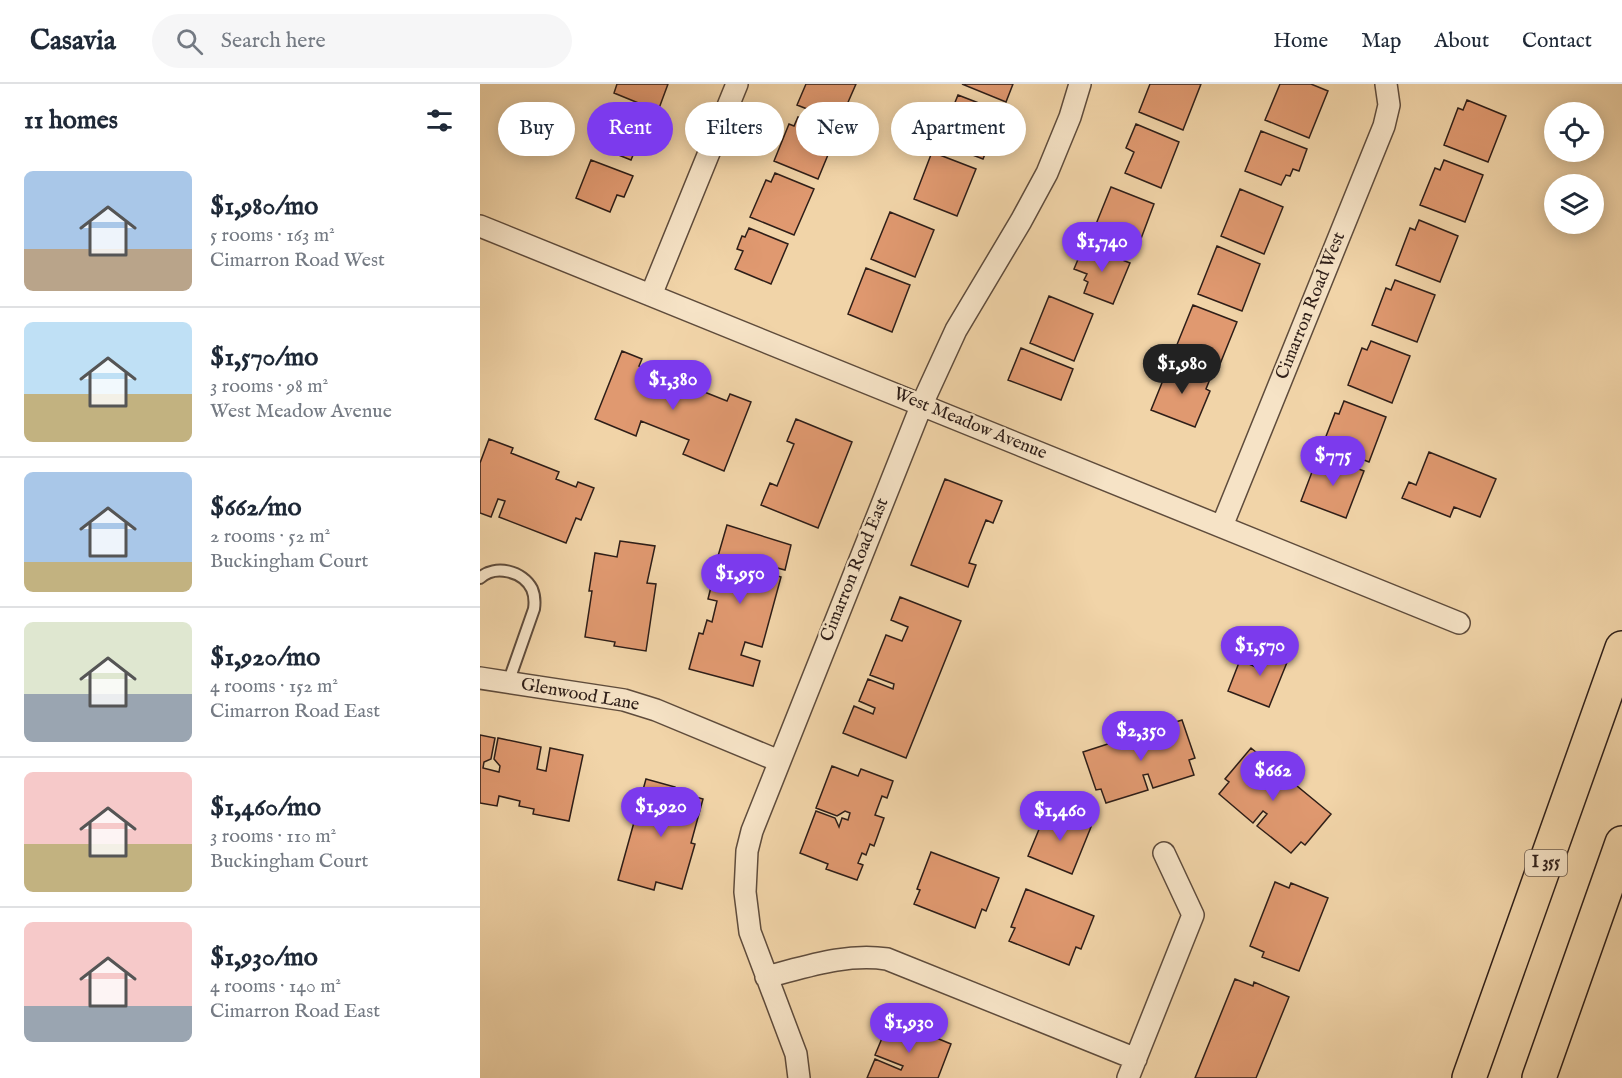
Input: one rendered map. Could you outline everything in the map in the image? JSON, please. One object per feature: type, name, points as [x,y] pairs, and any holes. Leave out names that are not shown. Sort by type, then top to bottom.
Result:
[{"type":"highway","name":"I 355","points":[[1469,1078],[1622,648]]},
{"type":"highway","points":[[1541,1078],[1622,843]]},
{"type":"street","points":[[651,295],[736,84]]},
{"type":"street","name":"Cimarron Road East","points":[[799,1078],[796,1054],[750,932],[745,892],[747,851],[752,831],[778,760],[922,404],[956,330],[1047,173],[1070,117],[1080,84]]},
{"type":"street","name":"Cimarron Road West","points":[[1222,526],[1384,126],[1389,105],[1386,84]]},
{"type":"street","name":"West Meadow Avenue","points":[[480,226],[1459,623]]},
{"type":"street","name":"Glenwood Lane","points":[[480,678],[624,700],[656,710],[778,760]]},
{"type":"street","points":[[766,977],[844,957],[866,956],[887,959],[984,996],[1132,1068],[1193,915],[1164,853]]},
{"type":"lane","points":[[480,578],[499,570],[509,572],[527,582],[535,600],[534,609],[508,683]]},
{"type":"building","points":[[617,84],[668,84],[661,102],[636,102],[614,93]]},
{"type":"building","points":[[806,84],[856,84],[848,102],[798,102]]},
{"type":"building","points":[[962,84],[1013,84],[1006,102]]},
{"type":"building","points":[[1150,84],[1201,84],[1183,130],[1139,112]]},
{"type":"building","points":[[1280,84],[1311,84],[1328,91],[1309,138],[1265,120]]},
{"type":"building","points":[[958,95],[976,102],[955,102]]},
{"type":"building","points":[[1467,100],[1506,116],[1488,162],[1444,145],[1458,108],[1463,110]]},
{"type":"building","points":[[796,122],[796,156],[828,156],[818,179],[774,161],[776,156],[784,156],[784,136],[789,124],[794,126]]},
{"type":"building","points":[[1136,124],[1179,142],[1161,188],[1125,173],[1134,152],[1126,148]]},
{"type":"building","points":[[1261,131],[1307,149],[1299,171],[1293,169],[1290,176],[1286,175],[1281,185],[1245,171]]},
{"type":"building","points":[[621,156],[633,156],[631,160]]},
{"type":"building","points":[[930,156],[942,156],[976,169],[957,216],[914,199]]},
{"type":"building","points":[[591,160],[633,176],[624,197],[617,195],[610,212],[576,198]]},
{"type":"building","points":[[1444,160],[1483,175],[1465,222],[1420,205],[1435,168],[1440,170]]},
{"type":"building","points":[[775,173],[814,189],[794,235],[750,217],[766,180],[771,182]]},
{"type":"building","points":[[1111,187],[1154,204],[1136,252],[1092,234]]},
{"type":"building","points":[[1240,189],[1283,207],[1264,254],[1221,236]]},
{"type":"building","points":[[890,212],[934,230],[915,277],[871,259]]},
{"type":"building","points":[[1419,220],[1458,236],[1440,282],[1396,265],[1410,228],[1415,230]]},
{"type":"building","points":[[749,228],[788,244],[771,284],[735,269],[743,251],[737,249],[742,236],[745,237]]},
{"type":"building","points":[[1084,245],[1130,263],[1113,304],[1084,293],[1088,282],[1084,280],[1087,274],[1074,269]]},
{"type":"building","points":[[1217,246],[1260,264],[1242,311],[1198,294]]},
{"type":"building","points":[[866,268],[910,285],[892,332],[848,314]]},
{"type":"building","points":[[1395,280],[1435,295],[1417,342],[1372,325],[1386,288],[1391,290]]},
{"type":"building","points":[[1049,296],[1093,314],[1074,361],[1030,343]]},
{"type":"building","points":[[1193,305],[1237,322],[1218,369],[1174,352]]},
{"type":"building","points":[[1371,341],[1410,356],[1392,403],[1348,385],[1362,348],[1367,350]]},
{"type":"building","points":[[1021,348],[1073,369],[1061,400],[1008,380]]},
{"type":"building","points":[[622,351],[642,359],[639,366],[727,401],[730,394],[751,402],[724,471],[683,454],[689,440],[641,421],[636,436],[595,419]]},
{"type":"building","points":[[1170,363],[1210,379],[1206,389],[1210,391],[1195,427],[1151,410]]},
{"type":"building","points":[[1344,401],[1386,417],[1369,462],[1323,444],[1335,413],[1339,414]]},
{"type":"building","points":[[796,419],[852,442],[818,528],[761,505],[770,483],[777,486],[794,444],[787,441]]},
{"type":"building","points":[[489,439],[513,448],[511,453],[559,472],[556,479],[576,487],[578,482],[594,488],[581,520],[576,518],[566,543],[499,517],[505,501],[498,499],[491,517],[480,513],[480,463]]},
{"type":"building","points":[[1429,452],[1496,479],[1480,517],[1454,507],[1450,517],[1402,498],[1409,482],[1416,485]]},
{"type":"building","points":[[1324,456],[1364,471],[1346,518],[1301,501],[1315,464],[1320,465]]},
{"type":"building","points":[[945,479],[1002,501],[993,523],[986,520],[969,563],[976,565],[968,587],[911,565]]},
{"type":"building","points":[[727,525],[791,545],[785,570],[766,565],[764,572],[781,577],[762,647],[745,642],[741,655],[760,661],[753,686],[689,669],[699,633],[703,634],[707,620],[712,622],[717,601],[708,599],[715,571],[720,572],[722,565],[716,563]]},
{"type":"building","points":[[620,541],[655,546],[647,583],[656,584],[646,651],[614,646],[615,642],[585,637],[595,553],[617,557]]},
{"type":"building","points":[[900,597],[961,621],[906,758],[843,733],[854,706],[873,714],[875,708],[859,701],[868,679],[893,689],[894,684],[870,675],[886,635],[902,641],[908,627],[891,620]]},
{"type":"building","points":[[1267,646],[1290,655],[1269,707],[1228,691],[1240,660],[1258,668]]},
{"type":"building","points":[[1182,720],[1195,758],[1189,760],[1194,775],[1153,788],[1148,774],[1143,775],[1148,790],[1106,803],[1101,789],[1096,790],[1083,752]]},
{"type":"building","points":[[480,735],[495,738],[491,759],[484,762],[483,768],[499,772],[500,766],[494,759],[498,738],[541,747],[537,769],[546,771],[550,748],[583,755],[569,821],[533,814],[534,809],[519,806],[520,801],[499,796],[497,806],[480,803]]},
{"type":"building","points":[[1251,748],[1331,814],[1305,845],[1301,842],[1291,853],[1257,826],[1267,814],[1263,811],[1253,823],[1219,794],[1229,782],[1225,779]]},
{"type":"building","points":[[832,766],[858,776],[861,769],[893,781],[887,798],[882,796],[875,815],[884,818],[874,846],[870,844],[866,855],[862,853],[858,863],[863,865],[857,880],[826,869],[828,864],[800,853],[816,811],[835,818],[839,827],[842,818],[848,820],[850,813],[845,811],[837,816],[816,808]]},
{"type":"building","points":[[646,779],[675,787],[674,791],[703,799],[691,843],[695,844],[682,889],[656,882],[654,890],[618,880]]},
{"type":"building","points":[[1047,810],[1091,827],[1072,874],[1028,856]]},
{"type":"building","points":[[931,852],[999,878],[986,911],[982,909],[975,928],[914,904],[920,890],[917,889]]},
{"type":"building","points":[[1275,882],[1289,888],[1291,883],[1328,898],[1299,971],[1262,957],[1264,952],[1250,946]]},
{"type":"building","points":[[1026,889],[1094,916],[1081,949],[1076,947],[1069,965],[1009,941],[1015,928],[1011,927]]},
{"type":"building","points":[[1235,979],[1253,986],[1254,982],[1289,997],[1256,1078],[1195,1078]]},
{"type":"building","points":[[890,1019],[951,1044],[938,1078],[867,1078],[875,1059],[901,1070],[903,1066],[875,1055]]}]
